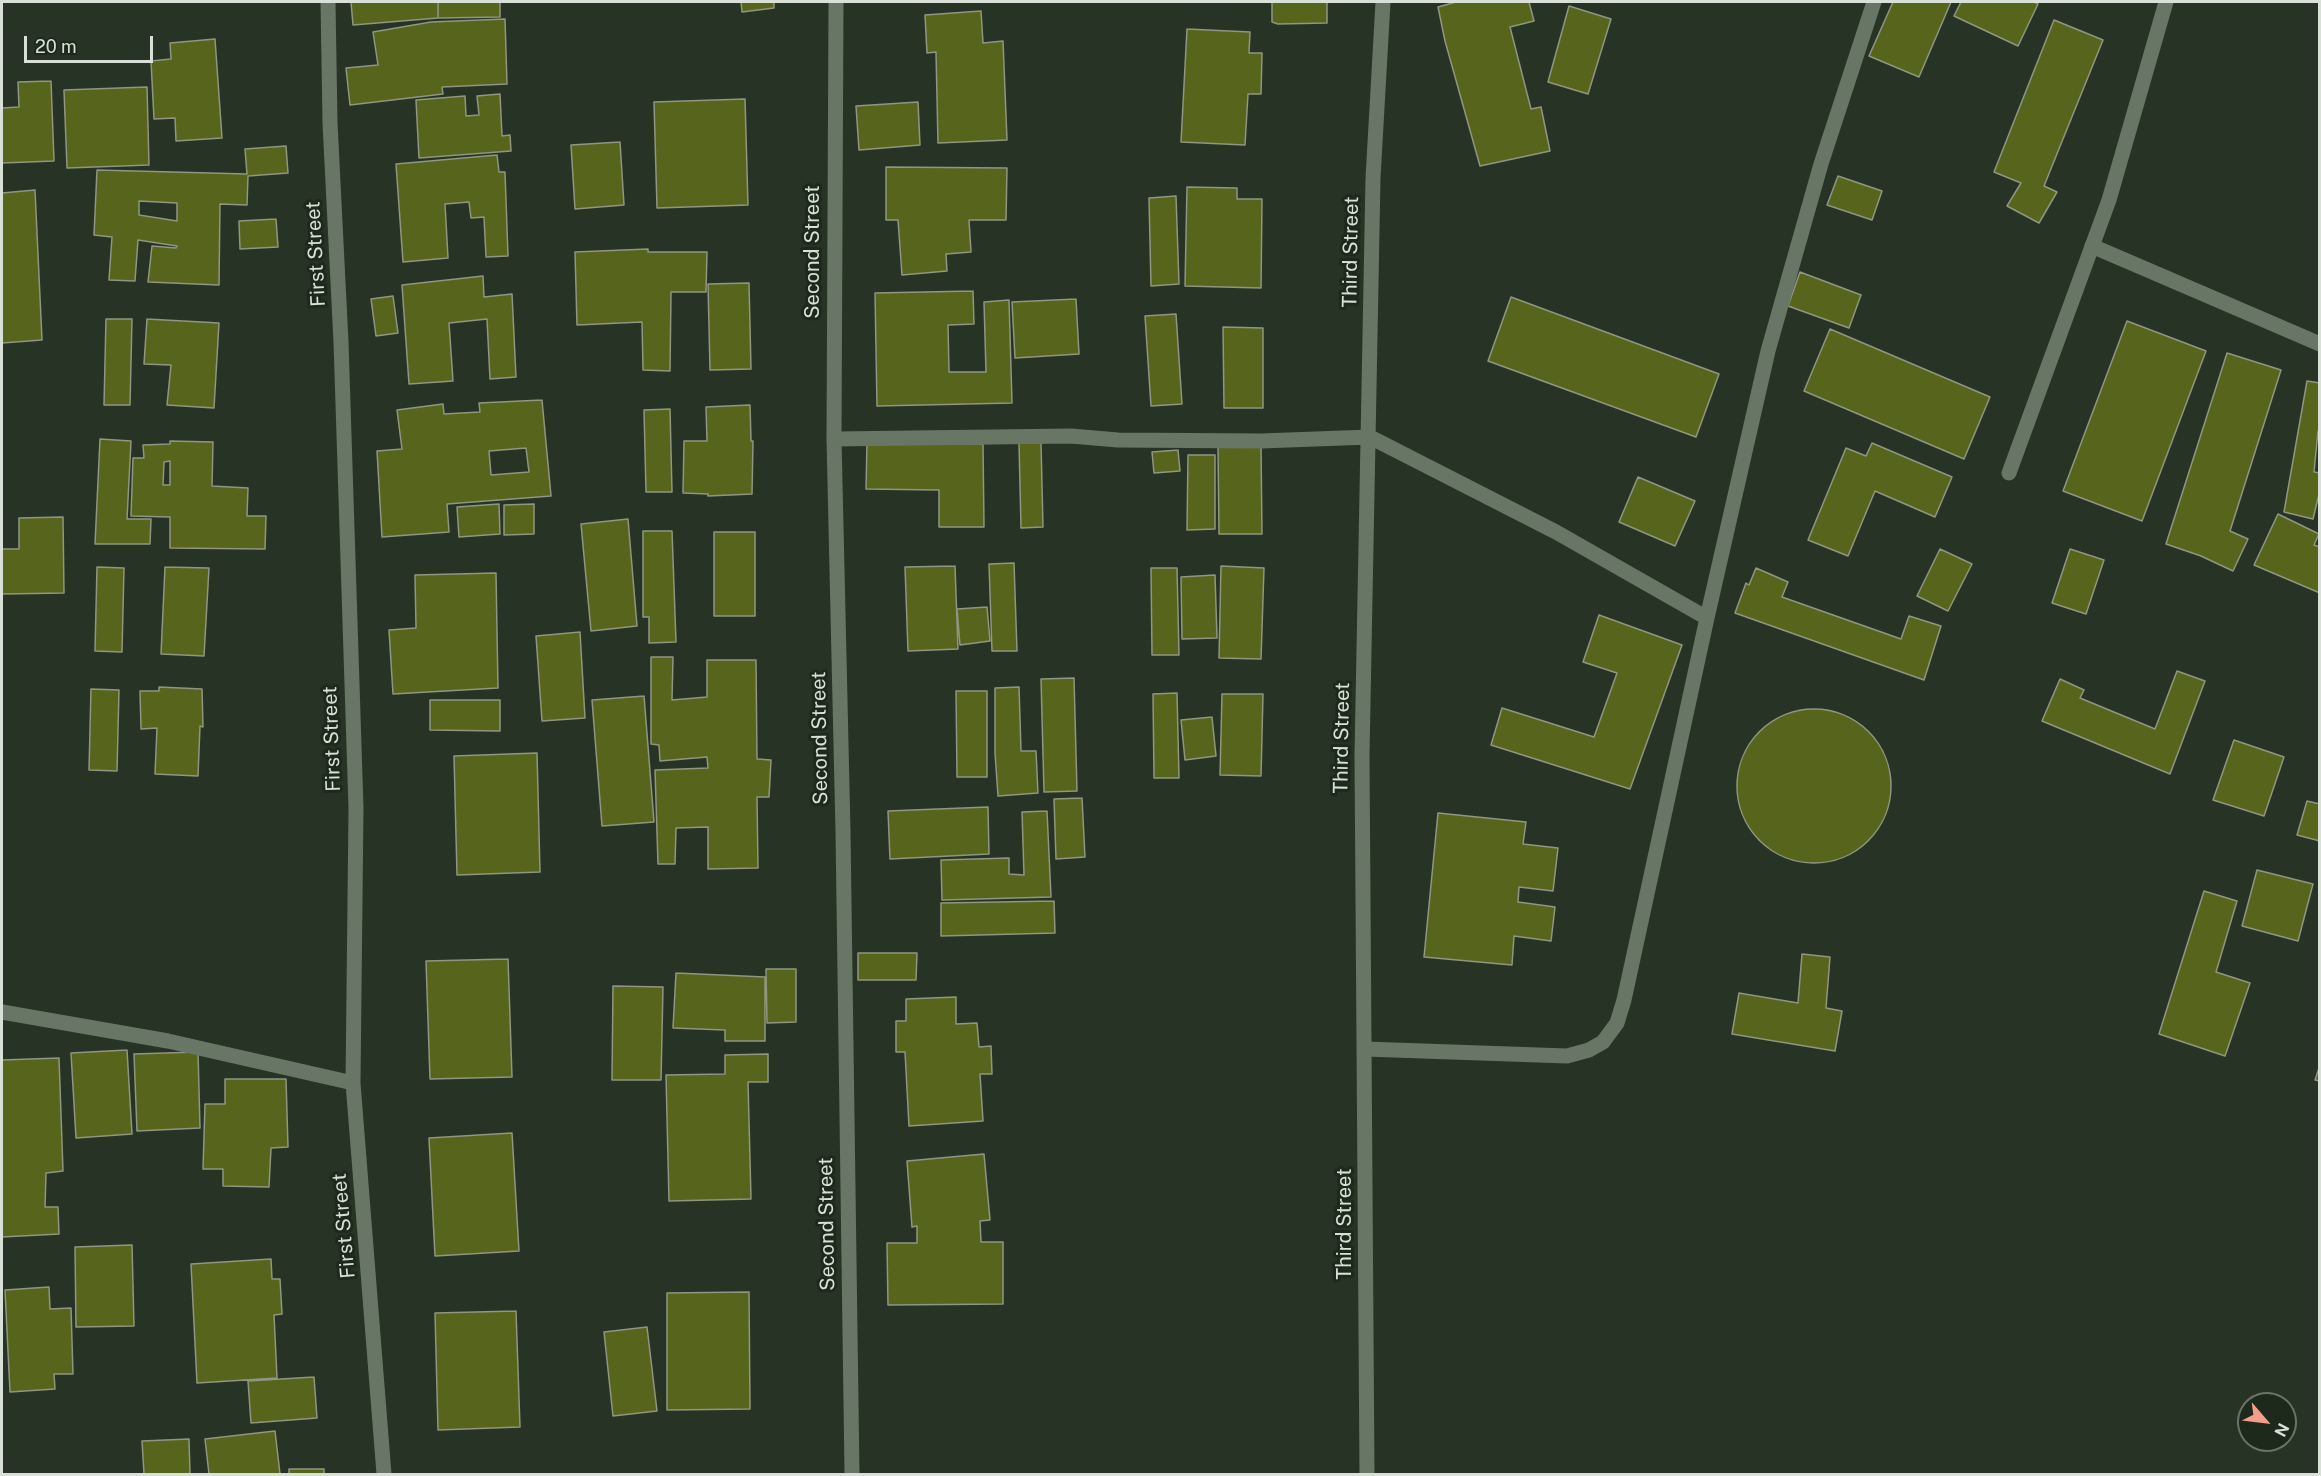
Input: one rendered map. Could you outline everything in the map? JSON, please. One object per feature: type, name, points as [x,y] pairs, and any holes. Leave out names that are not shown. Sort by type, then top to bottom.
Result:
[{"type":"street","name":"First Street","points":[[328,2],[330,123],[342,354],[356,808],[353,1083],[384,1474]]},
{"type":"street","name":"Second Street","points":[[836,2],[834,439],[843,831],[852,1474]]},
{"type":"street","name":"Third Street","points":[[1367,1474],[1362,755],[1370,437],[1373,178],[1383,2]]},
{"type":"street","points":[[1365,1049],[1567,1056],[1589,1050],[1603,1042],[1617,1023],[1768,351],[1821,164],[1874,2]]},
{"type":"street","points":[[2009,473],[2109,200],[2166,2]]},
{"type":"street","points":[[2092,246],[2319,344]]},
{"type":"street","points":[[834,439],[1071,436],[1118,440],[1261,441],[1370,437],[1556,532],[1707,618]]},
{"type":"street","points":[[2,1012],[168,1041],[353,1083]]},
{"type":"building","points":[[351,2],[438,2],[438,18],[353,25]]},
{"type":"building","points":[[438,2],[500,2],[500,17],[438,18]]},
{"type":"building","points":[[741,2],[774,2],[774,8],[742,12]]},
{"type":"building","points":[[1272,2],[1327,2],[1327,23],[1278,24],[1272,22]]},
{"type":"building","points":[[1456,2],[1529,2],[1534,21],[1510,27],[1531,109],[1541,107],[1550,151],[1480,166],[1445,41],[1438,7]]},
{"type":"building","points":[[1893,2],[1951,2],[1919,77],[1869,56]]},
{"type":"building","points":[[1961,2],[2034,2],[2038,4],[2018,46],[1954,16]]},
{"type":"building","points":[[1569,6],[1611,19],[1588,94],[1548,82]]},
{"type":"building","points":[[981,11],[983,43],[1003,41],[1007,140],[938,143],[936,52],[927,53],[925,15]]},
{"type":"building","points":[[505,19],[507,84],[442,87],[443,94],[350,105],[346,68],[378,65],[373,32],[431,22]]},
{"type":"building","points":[[2054,20],[2103,40],[2044,186],[2057,192],[2039,223],[2007,206],[2021,183],[1994,172]]},
{"type":"building","points":[[1187,29],[1250,32],[1249,53],[1262,53],[1261,94],[1248,94],[1245,145],[1181,142]]},
{"type":"building","points":[[215,39],[222,138],[176,141],[175,118],[154,119],[151,61],[171,59],[170,43]]},
{"type":"building","points":[[51,81],[54,161],[2,163],[2,108],[19,107],[18,82]]},
{"type":"building","points":[[147,87],[149,165],[67,168],[64,90]]},
{"type":"building","points":[[500,94],[502,136],[510,135],[511,151],[419,158],[416,100],[465,96],[466,116],[479,115],[477,96]]},
{"type":"building","points":[[745,99],[748,205],[657,208],[654,102]]},
{"type":"building","points":[[918,102],[920,145],[859,150],[856,106]]},
{"type":"building","points":[[620,142],[624,205],[575,209],[571,145]]},
{"type":"building","points":[[286,146],[288,173],[248,176],[247,205],[220,204],[219,285],[148,282],[152,246],[176,248],[177,246],[138,240],[135,281],[109,280],[112,237],[94,235],[97,170],[247,174],[245,149]],"holes":[[[139,201],[177,203],[177,221],[139,215]]]},
{"type":"building","points":[[497,155],[499,172],[505,172],[508,256],[486,257],[484,217],[471,218],[469,202],[445,204],[448,258],[403,262],[396,164]]},
{"type":"building","points":[[886,167],[1007,168],[1006,220],[969,220],[971,252],[946,254],[947,271],[902,275],[898,220],[886,220]]},
{"type":"building","points":[[1838,176],[1882,191],[1872,220],[1827,205]]},
{"type":"building","points":[[1187,187],[1237,188],[1237,199],[1262,199],[1261,288],[1185,286]]},
{"type":"building","points":[[35,190],[42,340],[2,343],[2,193]]},
{"type":"building","points":[[1176,196],[1179,284],[1151,286],[1149,198]]},
{"type":"building","points":[[276,219],[278,247],[240,249],[239,221]]},
{"type":"building","points":[[648,249],[648,252],[707,252],[706,292],[671,292],[670,371],[643,370],[642,322],[577,325],[575,252]]},
{"type":"building","points":[[1800,272],[1861,295],[1849,328],[1788,306]]},
{"type":"building","points":[[483,276],[484,297],[512,294],[516,377],[490,379],[487,319],[449,323],[453,381],[409,384],[402,285]]},
{"type":"building","points":[[749,283],[751,369],[710,370],[708,284]]},
{"type":"building","points":[[973,291],[974,324],[948,325],[949,372],[986,372],[984,302],[1009,300],[1012,403],[877,406],[875,293]]},
{"type":"building","points":[[393,296],[398,333],[376,336],[371,299]]},
{"type":"building","points":[[1511,297],[1719,374],[1696,437],[1488,361]]},
{"type":"building","points":[[1076,299],[1079,354],[1015,358],[1012,302]]},
{"type":"building","points":[[1176,314],[1182,404],[1151,406],[1145,316]]},
{"type":"building","points":[[106,319],[132,319],[130,405],[104,405]]},
{"type":"building","points":[[147,319],[219,323],[214,408],[167,405],[171,365],[144,364]]},
{"type":"building","points":[[2127,321],[2206,351],[2142,521],[2063,491]]},
{"type":"building","points":[[1223,327],[1263,328],[1263,408],[1224,408]]},
{"type":"building","points":[[1830,329],[1990,397],[1964,459],[1804,391]]},
{"type":"building","points":[[2227,353],[2281,370],[2230,531],[2248,539],[2233,571],[2201,556],[2166,544]]},
{"type":"building","points":[[2307,381],[2320,383],[2320,432],[2318,431],[2314,472],[2320,473],[2320,490],[2313,519],[2284,512]]},
{"type":"building","points":[[542,400],[551,496],[447,504],[449,532],[382,537],[377,451],[402,449],[397,410],[443,404],[444,414],[480,412],[479,403]],"holes":[[[526,448],[529,472],[491,475],[489,451]]]},
{"type":"building","points":[[750,405],[751,441],[753,441],[752,494],[708,496],[708,494],[683,493],[684,441],[707,441],[706,407]]},
{"type":"building","points":[[670,409],[672,492],[646,492],[644,410]]},
{"type":"building","points":[[100,439],[131,441],[127,519],[151,519],[150,544],[95,544]]},
{"type":"building","points":[[170,441],[213,442],[212,486],[248,488],[247,516],[266,516],[265,549],[170,548],[170,517],[131,516],[133,458],[144,458],[143,445],[170,444]],"holes":[[[170,461],[170,485],[163,485],[164,462]]]},
{"type":"building","points":[[867,442],[983,444],[984,527],[939,527],[939,490],[866,489]]},
{"type":"building","points":[[1019,443],[1041,443],[1043,527],[1021,528]]},
{"type":"building","points":[[1872,443],[1952,477],[1935,517],[1875,491],[1848,556],[1808,540],[1846,448],[1866,456]]},
{"type":"building","points":[[1218,447],[1261,447],[1262,534],[1219,534]]},
{"type":"building","points":[[1178,450],[1180,471],[1154,473],[1152,452]]},
{"type":"building","points":[[1188,455],[1215,455],[1215,529],[1187,530]]},
{"type":"building","points":[[1638,477],[1695,501],[1675,546],[1619,522]]},
{"type":"building","points":[[499,504],[500,534],[459,537],[457,507]]},
{"type":"building","points":[[534,504],[534,534],[504,535],[504,505]]},
{"type":"building","points":[[2278,514],[2319,534],[2314,545],[2320,547],[2320,593],[2254,565]]},
{"type":"building","points":[[63,517],[64,593],[2,594],[2,549],[19,549],[19,518]]},
{"type":"building","points":[[628,519],[637,626],[591,631],[581,524]]},
{"type":"building","points":[[643,531],[672,531],[676,642],[649,643],[649,617],[643,617]]},
{"type":"building","points":[[714,532],[755,532],[755,616],[714,616]]},
{"type":"building","points":[[1940,549],[1972,564],[1948,611],[1917,596]]},
{"type":"building","points":[[2070,549],[2104,560],[2086,614],[2052,603]]},
{"type":"building","points":[[1014,563],[1017,651],[992,651],[989,564]]},
{"type":"building","points":[[955,566],[958,649],[908,651],[905,567]]},
{"type":"building","points":[[1221,566],[1264,568],[1261,659],[1219,658]]},
{"type":"building","points":[[97,567],[124,568],[122,652],[95,651]]},
{"type":"building","points":[[165,567],[209,568],[204,656],[161,654]]},
{"type":"building","points":[[1151,568],[1177,568],[1179,655],[1152,655]]},
{"type":"building","points":[[1756,568],[1788,582],[1782,597],[1901,639],[1909,616],[1941,626],[1924,680],[1735,613],[1746,583],[1749,585]]},
{"type":"building","points":[[496,573],[498,688],[393,694],[389,630],[416,628],[415,575]]},
{"type":"building","points":[[1215,575],[1217,638],[1182,639],[1181,577]]},
{"type":"building","points":[[987,607],[990,641],[960,645],[957,609]]},
{"type":"building","points":[[1599,615],[1682,645],[1630,789],[1491,745],[1502,708],[1594,737],[1617,673],[1583,662]]},
{"type":"building","points":[[580,632],[585,718],[542,721],[536,636]]},
{"type":"building","points":[[651,657],[673,657],[672,700],[707,697],[707,660],[756,660],[757,759],[771,760],[769,797],[757,797],[758,868],[708,869],[708,827],[676,828],[675,864],[658,864],[655,770],[708,768],[707,757],[660,761],[659,745],[651,744]]},
{"type":"building","points":[[2177,671],[2205,681],[2170,774],[2042,721],[2060,679],[2084,690],[2080,698],[2155,729]]},
{"type":"building","points":[[1074,678],[1077,791],[1044,792],[1041,679]]},
{"type":"building","points":[[159,687],[202,689],[203,727],[200,726],[198,776],[155,774],[157,728],[141,729],[140,691],[159,691]]},
{"type":"building","points":[[1019,687],[1021,751],[1036,751],[1038,793],[998,796],[995,753],[995,688]]},
{"type":"building","points":[[91,689],[119,690],[117,771],[89,770]]},
{"type":"building","points":[[956,691],[987,691],[987,777],[957,777]]},
{"type":"building","points":[[1177,693],[1179,778],[1154,778],[1153,694]]},
{"type":"building","points":[[1222,694],[1263,694],[1261,776],[1220,775]]},
{"type":"building","points":[[644,696],[654,822],[602,826],[592,700]]},
{"type":"building","points":[[430,700],[500,700],[500,731],[430,730]]},
{"type":"building","points":[[1814,709],[1829,710],[1844,715],[1869,731],[1885,756],[1890,771],[1890,801],[1885,816],[1869,841],[1844,857],[1829,862],[1814,863],[1799,862],[1784,857],[1759,841],[1743,816],[1738,801],[1737,786],[1738,771],[1743,756],[1759,731],[1784,715],[1799,710]]},
{"type":"building","points":[[1212,717],[1216,756],[1185,760],[1181,720]]},
{"type":"building","points":[[2234,740],[2284,757],[2264,816],[2213,800]]},
{"type":"building","points":[[537,753],[540,872],[457,875],[454,756]]},
{"type":"building","points":[[1082,798],[1085,857],[1056,859],[1054,799]]},
{"type":"building","points":[[2307,801],[2320,804],[2320,841],[2297,835]]},
{"type":"building","points":[[988,807],[989,854],[890,859],[888,811]]},
{"type":"building","points":[[1047,811],[1051,897],[942,900],[941,860],[1009,858],[1009,874],[1024,875],[1022,812]]},
{"type":"building","points":[[1438,813],[1526,822],[1523,844],[1558,848],[1553,891],[1519,887],[1518,902],[1555,907],[1551,941],[1514,936],[1512,965],[1424,957]]},
{"type":"building","points":[[2257,870],[2313,884],[2298,941],[2242,926]]},
{"type":"building","points":[[2204,891],[2237,901],[2216,972],[2250,983],[2225,1056],[2159,1034]]},
{"type":"building","points":[[1054,901],[1055,933],[941,936],[941,903]]},
{"type":"building","points":[[858,953],[917,953],[916,980],[858,980]]},
{"type":"building","points":[[1802,954],[1830,957],[1826,1008],[1842,1011],[1835,1051],[1732,1034],[1739,993],[1798,1003]]},
{"type":"building","points":[[508,959],[512,1077],[430,1079],[426,961]]},
{"type":"building","points":[[766,969],[796,969],[796,1022],[767,1023]]},
{"type":"building","points":[[676,973],[765,977],[765,1041],[725,1041],[725,1030],[673,1028]]},
{"type":"building","points":[[613,986],[663,987],[661,1080],[612,1080]]},
{"type":"building","points":[[956,997],[956,1024],[977,1023],[979,1047],[991,1046],[992,1074],[980,1074],[983,1121],[909,1126],[905,1052],[896,1052],[896,1021],[906,1021],[906,999]]},
{"type":"building","points":[[127,1050],[132,1134],[76,1138],[71,1053]]},
{"type":"building","points":[[198,1052],[200,1128],[137,1131],[134,1054]]},
{"type":"building","points":[[768,1054],[768,1082],[748,1082],[751,1199],[669,1201],[666,1075],[725,1074],[725,1055]]},
{"type":"building","points":[[59,1058],[63,1171],[46,1173],[45,1207],[58,1207],[59,1234],[2,1237],[2,1060]]},
{"type":"building","points":[[2320,1065],[2320,1081],[2315,1080]]},
{"type":"building","points":[[225,1079],[286,1079],[288,1147],[271,1148],[269,1187],[223,1186],[223,1169],[203,1169],[205,1104],[225,1104]]},
{"type":"building","points":[[512,1133],[519,1251],[435,1256],[429,1138]]},
{"type":"building","points":[[984,1154],[990,1220],[980,1221],[981,1242],[1003,1242],[1003,1304],[888,1305],[887,1243],[917,1243],[917,1226],[912,1227],[907,1161]]},
{"type":"building","points":[[132,1245],[134,1326],[76,1327],[75,1247]]},
{"type":"building","points":[[271,1259],[272,1279],[280,1279],[282,1314],[274,1315],[277,1378],[197,1383],[191,1264]]},
{"type":"building","points":[[49,1287],[50,1309],[71,1308],[73,1374],[54,1374],[55,1389],[10,1392],[5,1290]]},
{"type":"building","points":[[749,1292],[750,1409],[667,1410],[667,1293]]},
{"type":"building","points":[[516,1311],[520,1427],[438,1430],[435,1313]]},
{"type":"building","points":[[647,1327],[657,1411],[613,1416],[604,1332]]},
{"type":"building","points":[[314,1377],[317,1418],[251,1423],[248,1381]]},
{"type":"building","points":[[275,1431],[280,1474],[209,1474],[205,1439]]},
{"type":"building","points":[[189,1439],[190,1474],[144,1474],[142,1441]]},
{"type":"building","points":[[289,1469],[324,1469],[324,1474],[289,1474]]}]
